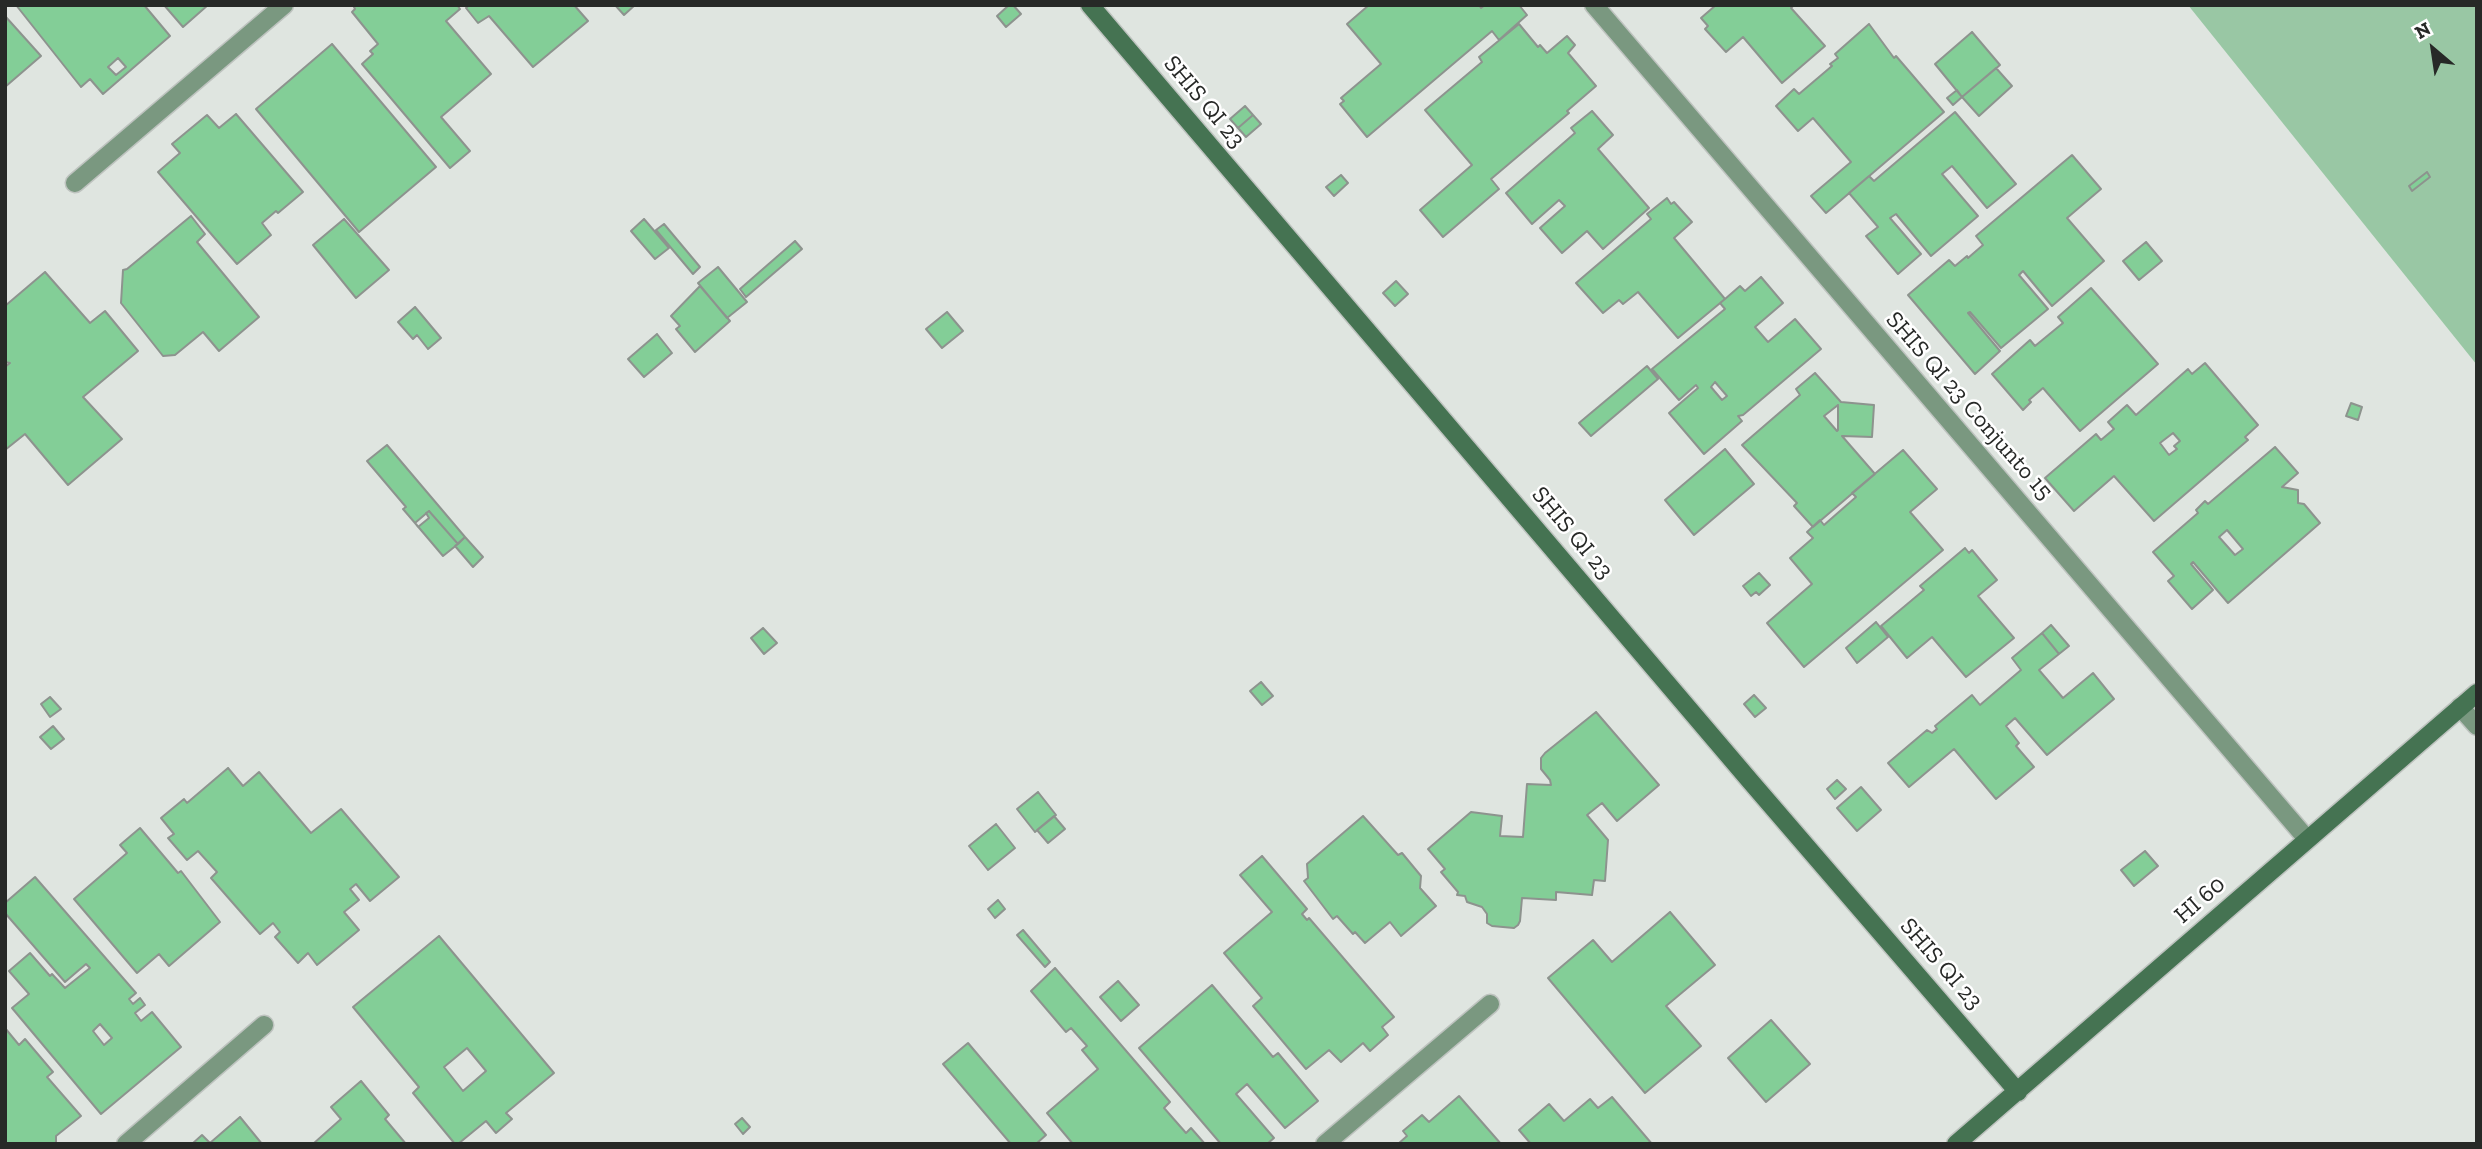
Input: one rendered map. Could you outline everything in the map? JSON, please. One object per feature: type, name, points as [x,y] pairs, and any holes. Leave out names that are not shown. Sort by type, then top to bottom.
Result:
[{"type":"street","points":[[75,183],[284,5]]},
{"type":"street","name":"SHIS QI 23","points":[[1090,5],[2018,1092]]},
{"type":"street","name":"SHIS QI 23 Conjunto 15","points":[[1594,5],[2307,839]]},
{"type":"street","name":"HI 60","points":[[1956,1144],[2477,693]]},
{"type":"street","points":[[2460,707],[2477,726]]},
{"type":"street","points":[[1325,1144],[1490,1004]]},
{"type":"street","points":[[126,1144],[264,1026]]},
{"type":"green space","points":[[2188,5],[2477,5],[2477,365]]},
{"type":"building","points":[[16,5],[144,5],[170,36],[103,94],[90,79],[81,87]],"holes":[[[118,58],[126,67],[116,75],[108,67]]]},
{"type":"building","points":[[164,5],[208,5],[183,27]]},
{"type":"building","points":[[353,5],[457,5],[460,9],[446,21],[491,74],[441,117],[470,151],[450,168],[362,64],[373,54],[370,51],[378,44],[352,12],[355,9]]},
{"type":"building","points":[[469,5],[574,5],[588,21],[533,67],[489,16],[478,23],[466,8]]},
{"type":"building","points":[[615,5],[635,5],[624,15]]},
{"type":"building","points":[[1009,5],[1013,5],[1021,14],[1006,27],[997,16]]},
{"type":"building","points":[[1369,5],[1479,5],[1481,8],[1485,5],[1519,5],[1527,15],[1499,40],[1492,31],[1367,137],[1340,104],[1344,101],[1341,98],[1381,64],[1347,24]]},
{"type":"building","points":[[1716,5],[1794,5],[1791,8],[1825,46],[1782,83],[1743,37],[1726,52],[1705,29],[1708,26],[1701,18]]},
{"type":"building","points":[[5,16],[41,56],[5,87]]},
{"type":"building","points":[[1519,24],[1538,47],[1540,45],[1547,53],[1567,36],[1575,45],[1568,53],[1596,86],[1567,111],[1569,113],[1491,179],[1499,189],[1443,237],[1420,210],[1472,165],[1425,110],[1482,62],[1479,57]]},
{"type":"building","points":[[1869,24],[1894,58],[1896,56],[1944,112],[1826,213],[1811,196],[1851,162],[1813,118],[1798,131],[1776,106],[1794,89],[1799,94],[1832,66],[1830,64],[1838,58],[1835,54]]},
{"type":"building","points":[[1972,32],[2000,65],[1962,97],[1935,64]]},
{"type":"building","points":[[332,44],[436,167],[359,232],[256,109]]},
{"type":"building","points":[[1996,68],[2012,86],[1979,116],[1962,97]]},
{"type":"building","points":[[1957,90],[1962,97],[1953,105],[1947,98]]},
{"type":"building","points":[[1245,106],[1253,115],[1238,128],[1230,119]]},
{"type":"building","points":[[1592,111],[1613,135],[1598,149],[1649,208],[1603,249],[1587,231],[1562,253],[1540,228],[1565,206],[1559,200],[1532,224],[1506,193],[1575,133],[1571,128]]},
{"type":"building","points":[[1955,112],[2016,184],[1987,208],[1952,166],[1942,174],[1978,216],[1931,256],[1896,214],[1890,218],[1921,254],[1898,274],[1866,236],[1878,227],[1849,193],[1869,176],[1874,181]]},
{"type":"building","points":[[236,114],[303,192],[262,223],[271,235],[237,264],[158,172],[180,153],[172,144],[207,115],[219,128]]},
{"type":"building","points":[[1253,115],[1261,124],[1246,137],[1238,128]]},
{"type":"building","points":[[2072,155],[2101,189],[2067,218],[2104,261],[2052,306],[2023,271],[2019,275],[2048,309],[2001,348],[1970,312],[1968,313],[2000,351],[1975,374],[1908,295],[1949,260],[1955,266],[1967,256],[1968,258],[1983,245],[1976,236]]},
{"type":"building","points":[[2427,172],[2430,177],[2412,191],[2409,186]]},
{"type":"building","points":[[1341,175],[1348,183],[1334,196],[1326,187]]},
{"type":"building","points":[[1667,198],[1692,222],[1674,238],[1725,299],[1678,338],[1638,292],[1623,304],[1619,300],[1603,313],[1576,283],[1651,219],[1647,214]]},
{"type":"building","points":[[191,216],[205,234],[197,242],[259,317],[219,351],[203,332],[175,355],[163,356],[121,303],[123,270]]},
{"type":"building","points":[[344,219],[389,270],[356,298],[313,245]]},
{"type":"building","points":[[644,219],[669,248],[655,259],[631,231]]},
{"type":"building","points":[[664,224],[700,267],[693,274],[656,230]]},
{"type":"building","points":[[795,241],[802,249],[746,297],[740,289]]},
{"type":"building","points":[[2146,242],[2162,261],[2139,280],[2123,261]]},
{"type":"building","points":[[718,267],[747,302],[727,318],[698,283]]},
{"type":"building","points":[[45,272],[90,323],[105,311],[138,351],[83,397],[122,439],[68,485],[25,434],[5,450],[5,367],[10,363],[5,362],[5,306]]},
{"type":"building","points":[[1761,277],[1783,303],[1755,327],[1768,342],[1795,319],[1821,349],[1743,415],[1738,416],[1742,421],[1704,454],[1669,413],[1698,388],[1696,385],[1679,400],[1652,369],[1725,309],[1720,303],[1740,286],[1745,291]],"holes":[[[1715,382],[1727,396],[1722,400],[1711,387]]]},
{"type":"building","points":[[1396,281],[1408,294],[1395,306],[1383,293]]},
{"type":"building","points":[[700,286],[730,321],[695,352],[676,329],[680,326],[671,316]]},
{"type":"building","points":[[2091,288],[2158,364],[2080,431],[2043,388],[2029,400],[2031,402],[2023,410],[1992,374],[2030,340],[2035,346],[2063,323],[2058,317]]},
{"type":"building","points":[[415,307],[441,338],[428,349],[417,335],[413,339],[398,322]]},
{"type":"building","points":[[947,312],[963,331],[942,348],[926,329]]},
{"type":"building","points":[[657,334],[672,353],[644,377],[628,359]]},
{"type":"building","points":[[2205,363],[2258,425],[2245,437],[2248,440],[2154,521],[2114,476],[2074,511],[2045,478],[2096,434],[2101,440],[2114,429],[2108,422],[2127,405],[2136,415],[2188,369],[2192,374]],"holes":[[[2173,433],[2180,441],[2174,446],[2177,449],[2169,455],[2160,443]]]},
{"type":"building","points":[[1647,366],[1658,379],[1591,436],[1579,423]]},
{"type":"building","points":[[1815,373],[1841,402],[1874,405],[1872,437],[1842,436],[1875,474],[1813,527],[1794,506],[1797,503],[1742,445],[1800,395],[1796,389]],"holes":[[[1838,405],[1838,430],[1824,416]]]},
{"type":"building","points":[[2351,403],[2362,407],[2358,420],[2346,416]]},
{"type":"building","points":[[387,445],[465,537],[458,544],[429,511],[415,523],[403,509],[406,507],[367,461]]},
{"type":"building","points":[[2275,447],[2298,473],[2282,487],[2298,490],[2298,503],[2304,504],[2320,523],[2228,603],[2193,562],[2191,564],[2213,590],[2192,609],[2168,581],[2174,576],[2153,552],[2198,513],[2196,510],[2205,501],[2208,504]],"holes":[[[2227,530],[2243,549],[2235,555],[2219,537]]]},
{"type":"building","points":[[1725,449],[1754,484],[1694,535],[1665,500]]},
{"type":"building","points":[[1903,450],[1937,489],[1910,512],[1943,550],[1804,667],[1767,623],[1812,584],[1790,558],[1813,538],[1807,532],[1820,520],[1824,525],[1856,497],[1852,493]]},
{"type":"building","points":[[429,511],[458,544],[443,556],[418,527],[429,518],[426,513]]},
{"type":"building","points":[[465,537],[483,557],[473,567],[455,546]]},
{"type":"building","points":[[1965,548],[1969,553],[1972,550],[1997,580],[1978,596],[2014,638],[1966,677],[1932,637],[1907,658],[1881,626],[1924,590],[1920,586]]},
{"type":"building","points":[[1759,573],[1770,585],[1759,595],[1756,592],[1751,596],[1743,586]]},
{"type":"building","points":[[1876,622],[1888,637],[1857,663],[1846,648]]},
{"type":"building","points":[[2051,625],[2069,646],[2059,654],[2042,633]]},
{"type":"building","points":[[763,628],[777,643],[764,654],[751,638]]},
{"type":"building","points":[[2042,633],[2059,654],[2039,670],[2063,698],[2093,673],[2114,699],[2047,755],[2015,718],[2006,726],[2019,743],[2016,746],[2034,767],[1996,799],[1954,749],[1909,787],[1888,763],[1927,730],[1932,733],[1937,729],[1935,726],[1972,695],[1980,705],[2021,670],[2012,658]]},
{"type":"building","points":[[1261,682],[1273,696],[1262,705],[1250,691]]},
{"type":"building","points":[[1754,695],[1766,708],[1755,717],[1744,704]]},
{"type":"building","points":[[50,697],[61,709],[50,717],[41,704]]},
{"type":"building","points":[[1596,712],[1659,785],[1617,821],[1602,803],[1587,815],[1608,840],[1605,881],[1594,880],[1592,895],[1556,892],[1556,900],[1522,898],[1518,925],[1514,928],[1492,926],[1487,923],[1487,914],[1482,907],[1467,902],[1465,896],[1457,895],[1458,892],[1441,872],[1445,869],[1428,849],[1471,812],[1502,816],[1500,836],[1523,837],[1527,784],[1551,785],[1541,769],[1541,758]]},
{"type":"building","points":[[53,726],[64,739],[51,749],[40,737]]},
{"type":"building","points":[[228,768],[243,786],[259,772],[311,833],[341,809],[399,877],[370,901],[356,884],[350,889],[359,900],[344,912],[359,930],[317,965],[308,953],[298,963],[275,937],[280,932],[273,923],[260,934],[211,878],[217,872],[198,851],[187,860],[168,838],[174,834],[161,818],[184,799],[187,803]]},
{"type":"building","points":[[1837,780],[1846,789],[1835,799],[1827,789]]},
{"type":"building","points":[[1861,787],[1881,810],[1857,831],[1837,808]]},
{"type":"building","points":[[1038,792],[1056,815],[1035,832],[1017,809]]},
{"type":"building","points":[[1054,816],[1065,829],[1048,843],[1037,830]]},
{"type":"building","points":[[1363,816],[1398,855],[1402,853],[1421,876],[1420,888],[1436,906],[1401,936],[1390,922],[1365,943],[1337,916],[1333,919],[1304,881],[1308,878],[1307,864]]},
{"type":"building","points":[[996,824],[1015,848],[988,870],[969,846]]},
{"type":"building","points":[[140,828],[178,873],[181,871],[220,922],[169,966],[159,954],[137,973],[74,899],[127,853],[120,845]]},
{"type":"building","points":[[2145,851],[2158,866],[2134,886],[2121,870]]},
{"type":"building","points":[[1262,856],[1307,909],[1302,914],[1307,920],[1309,918],[1394,1017],[1382,1027],[1388,1035],[1370,1051],[1363,1043],[1341,1062],[1329,1050],[1306,1069],[1253,1006],[1262,998],[1224,953],[1272,912],[1240,875]]},
{"type":"building","points":[[35,877],[136,993],[129,999],[133,1004],[140,998],[145,1005],[135,1013],[141,1021],[152,1012],[181,1047],[101,1114],[12,1008],[29,994],[9,971],[30,953],[50,976],[52,974],[65,988],[90,968],[86,964],[65,982],[5,913],[5,903]],"holes":[[[100,1024],[112,1038],[104,1045],[93,1031]]]},
{"type":"building","points":[[998,900],[1005,909],[995,918],[988,909]]},
{"type":"building","points":[[1670,912],[1715,965],[1666,1006],[1701,1046],[1645,1093],[1548,978],[1593,940],[1612,962]]},
{"type":"building","points":[[1023,930],[1050,962],[1045,967],[1017,935]]},
{"type":"building","points":[[439,936],[554,1073],[506,1113],[512,1119],[496,1133],[486,1121],[455,1144],[413,1093],[419,1087],[353,1007]],"holes":[[[467,1048],[486,1071],[463,1091],[444,1067]]]},
{"type":"building","points":[[1055,968],[1170,1102],[1164,1108],[1186,1133],[1191,1128],[1205,1144],[1073,1144],[1047,1113],[1098,1069],[1082,1050],[1087,1046],[1071,1028],[1066,1032],[1031,991]]},
{"type":"building","points":[[1118,981],[1139,1005],[1121,1021],[1100,997]]},
{"type":"building","points":[[1212,985],[1273,1057],[1278,1053],[1318,1101],[1285,1128],[1247,1084],[1236,1094],[1274,1138],[1267,1144],[1221,1144],[1139,1048]]},
{"type":"building","points":[[1771,1020],[1810,1064],[1766,1102],[1728,1058]]},
{"type":"building","points":[[5,1028],[19,1045],[25,1039],[53,1072],[47,1077],[81,1116],[56,1136],[56,1144],[5,1144]]},
{"type":"building","points":[[968,1043],[1046,1135],[1036,1144],[1011,1144],[943,1064]]},
{"type":"building","points":[[361,1081],[389,1115],[385,1119],[406,1144],[313,1144],[341,1119],[331,1107]]},
{"type":"building","points":[[1459,1096],[1501,1144],[1398,1144],[1407,1136],[1403,1131],[1422,1115],[1429,1122]]},
{"type":"building","points":[[1612,1097],[1652,1144],[1531,1144],[1519,1130],[1549,1104],[1564,1121],[1590,1099],[1598,1108]]},
{"type":"building","points":[[240,1117],[262,1144],[192,1144],[202,1135],[210,1143]]},
{"type":"building","points":[[742,1118],[750,1127],[743,1134],[735,1124]]}]
